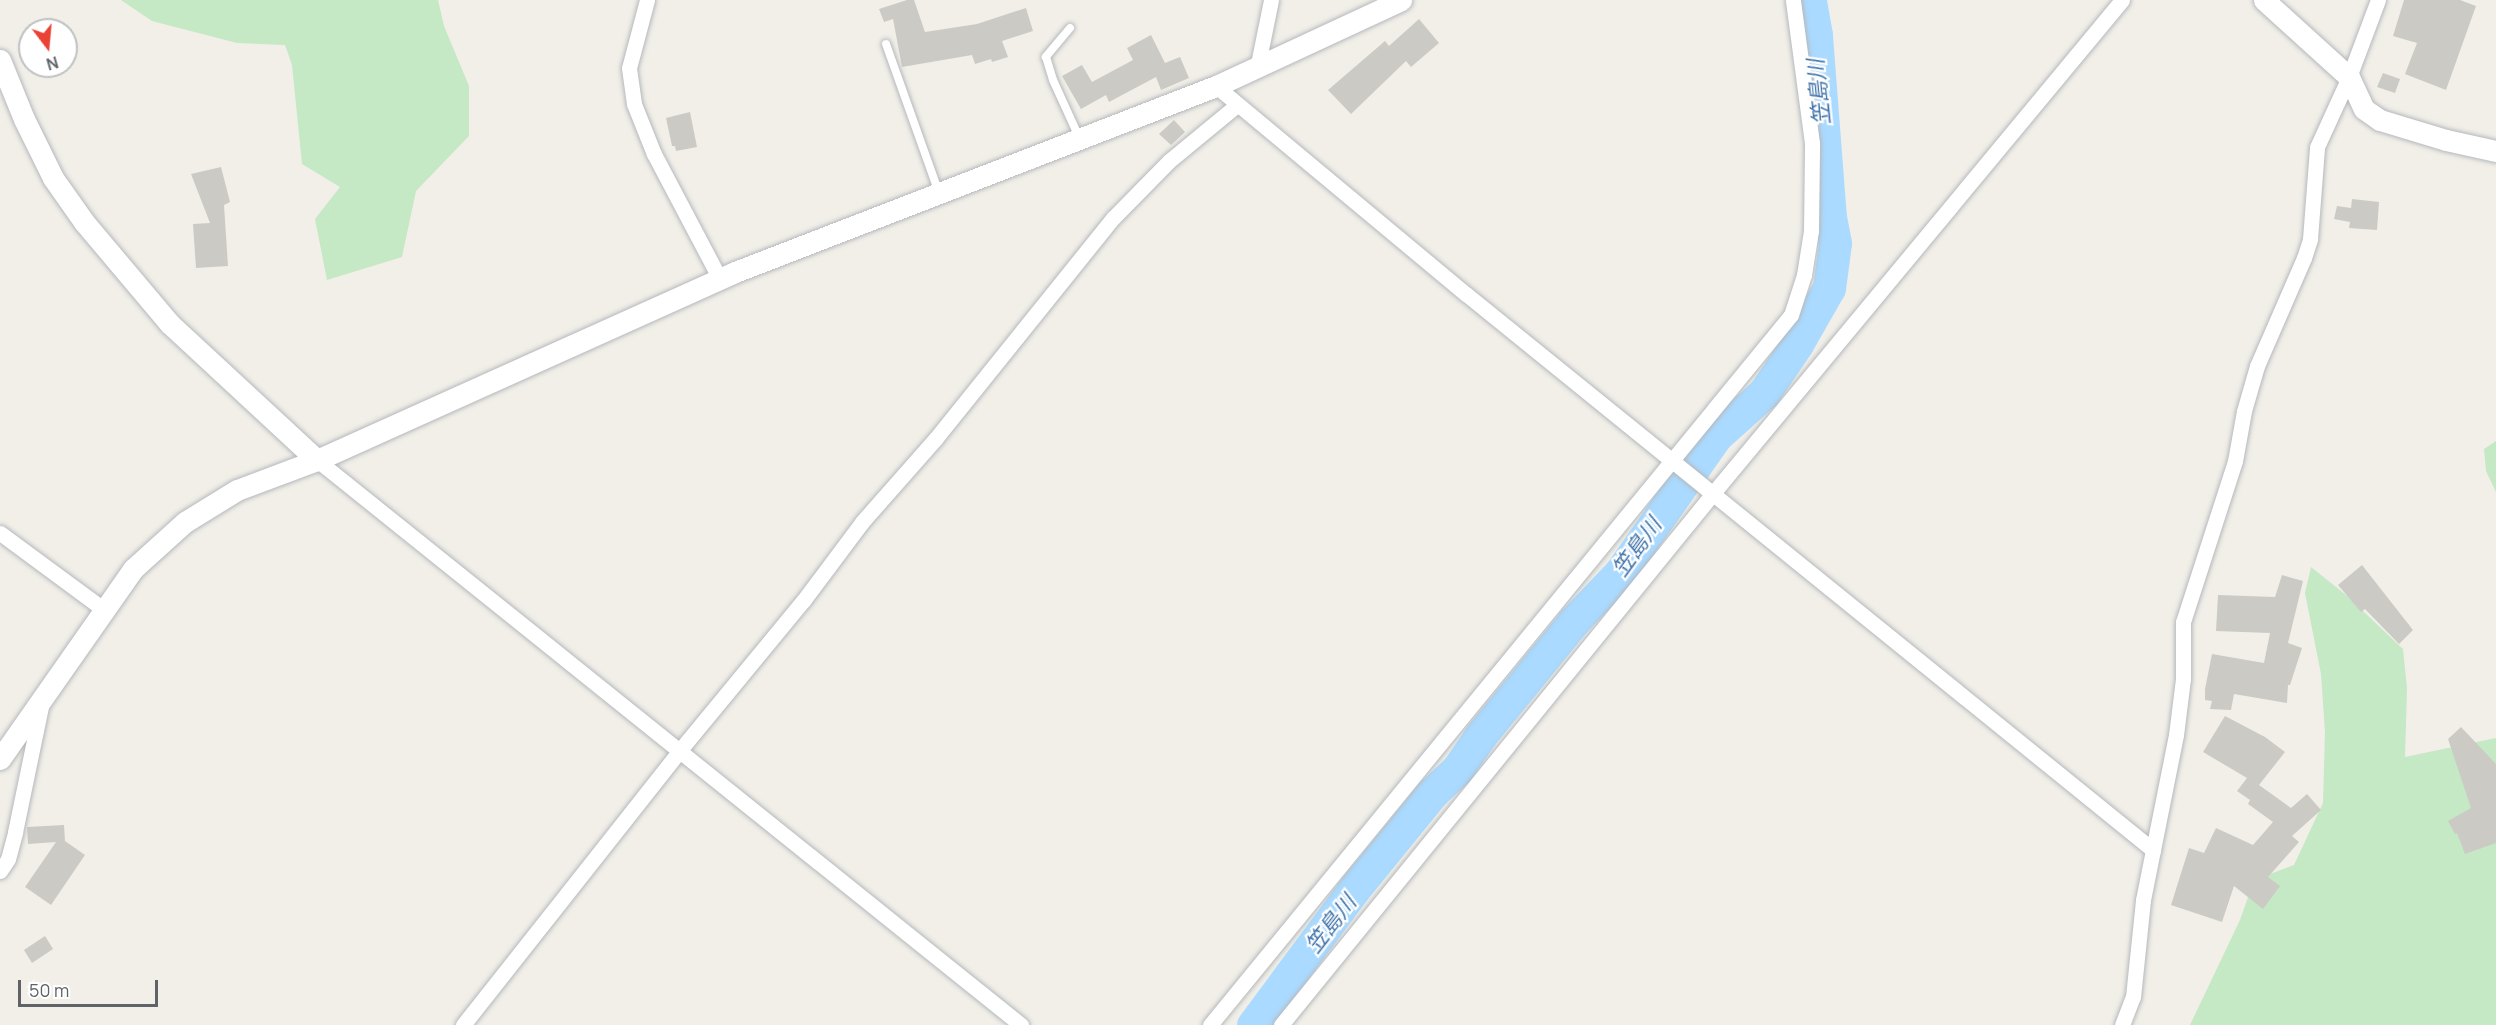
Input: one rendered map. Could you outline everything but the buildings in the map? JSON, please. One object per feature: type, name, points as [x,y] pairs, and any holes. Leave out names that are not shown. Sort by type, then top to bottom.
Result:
[{"type":"street","points":[[647,0],[629,68],[634,104],[654,154],[720,279]]},
{"type":"street","points":[[1258,64],[1271,0]]},
{"type":"street","points":[[0,759],[133,569],[185,522],[237,490],[316,460],[720,279],[1216,86],[1258,64],[1401,0]]},
{"type":"street","points":[[1210,1025],[1791,315],[1804,275],[1811,231],[1812,143],[1793,0]]},
{"type":"street","points":[[1281,1025],[1714,492],[2122,0]]},
{"type":"street","points":[[2264,0],[2349,77],[2364,109],[2380,120],[2446,140],[2496,151]]},
{"type":"street","points":[[2122,1025],[2133,997],[2143,900],[2176,735],[2183,679],[2183,622],[2235,461],[2244,411],[2257,366],[2304,258],[2314,210],[2317,147],[2349,77],[2378,0]]},
{"type":"street","points":[[0,60],[24,119],[53,178],[84,222],[170,324],[316,460],[1022,1025]]},
{"type":"street","points":[[1216,86],[1672,461],[1714,492],[2152,850]]},
{"type":"street","points":[[463,1025],[680,750],[803,601],[862,522],[936,438],[1113,218],[1168,161],[1237,105]]},
{"type":"street","points":[[0,533],[103,609]]},
{"type":"street","points":[[0,871],[8,859],[15,832],[43,697]]},
{"type":"lane","points":[[1070,28],[1046,57],[1053,80],[1080,139]]},
{"type":"lane","points":[[886,44],[939,194]]},
{"type":"green space","points":[[121,0],[438,0],[444,26],[469,86],[469,136],[416,191],[402,257],[327,280],[315,219],[340,187],[302,164],[292,65],[285,45],[237,43],[152,21]]},
{"type":"green space","points":[[2496,441],[2496,492],[2486,471],[2484,449]]},
{"type":"green space","points":[[2311,567],[2346,595],[2403,649],[2407,688],[2405,757],[2496,738],[2496,1025],[2190,1025],[2240,920],[2254,880],[2294,865],[2323,803],[2325,732],[2321,674],[2305,593]]},
{"type":"waterway","name":"笠島川","points":[[1253,1025],[1354,889],[1432,793],[1457,770],[1481,735],[1573,622],[1620,573],[1716,436],[1764,393],[1797,344],[1829,288],[1835,243],[1830,218],[1816,35],[1810,0]]}]
